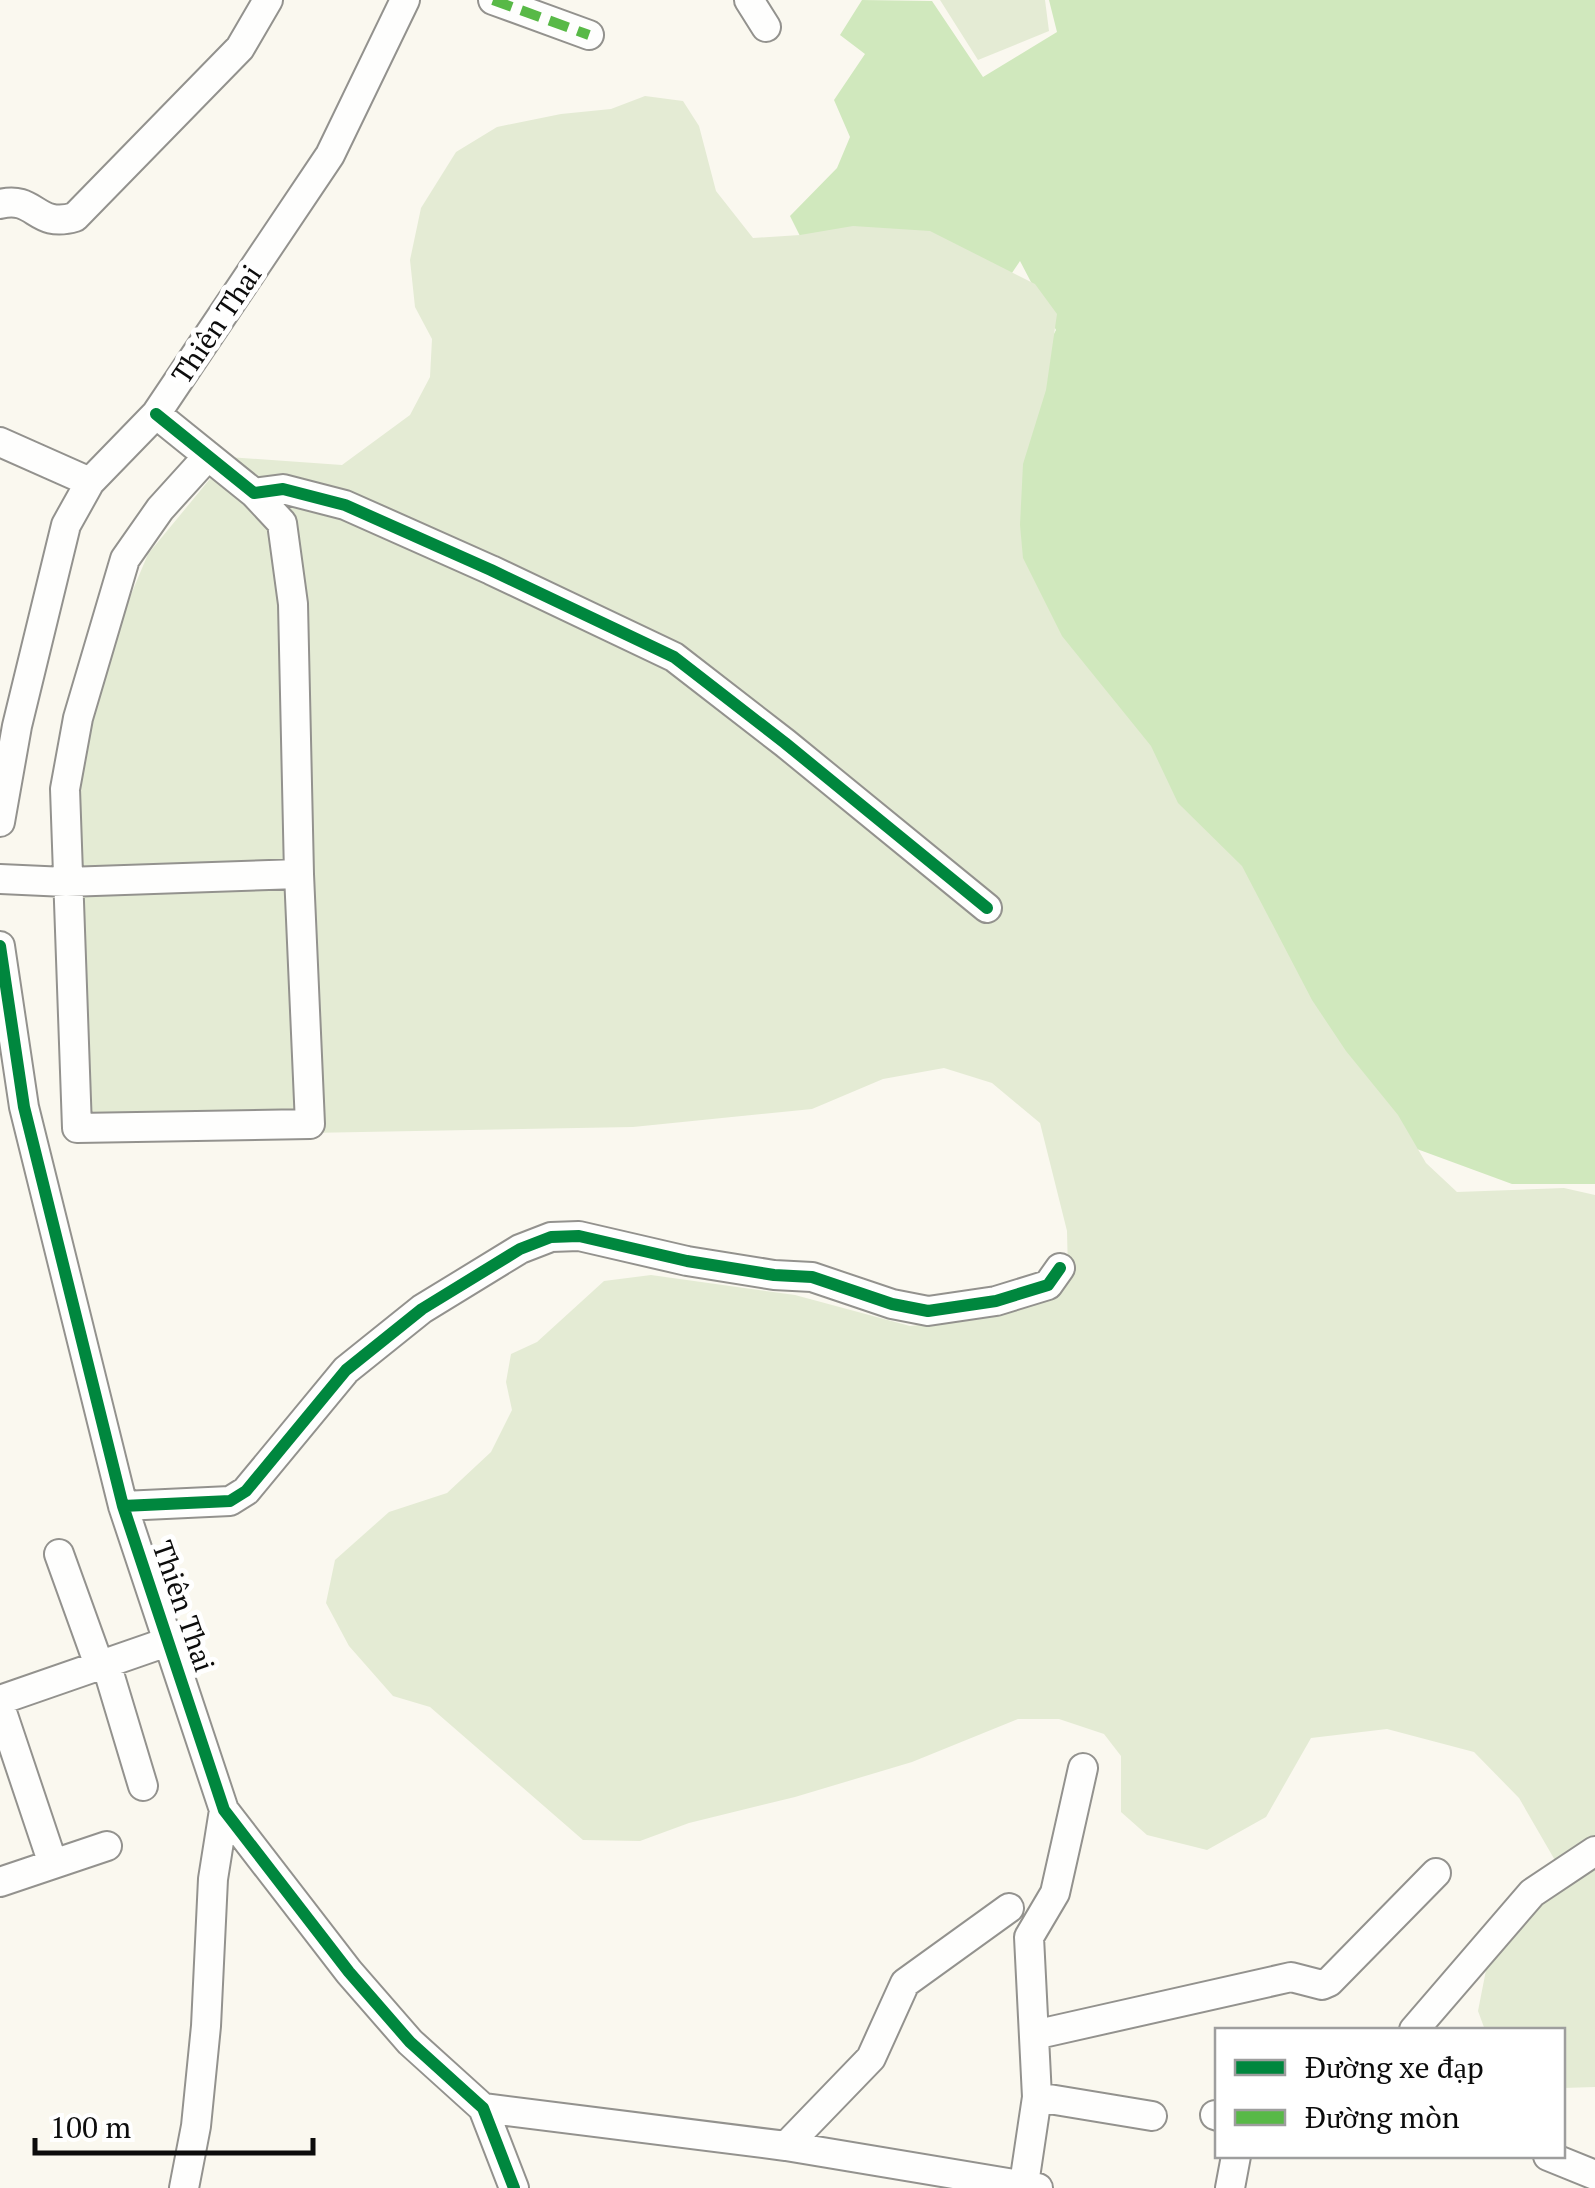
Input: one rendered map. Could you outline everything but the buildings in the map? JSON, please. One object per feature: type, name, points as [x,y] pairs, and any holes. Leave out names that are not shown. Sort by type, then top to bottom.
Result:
[{"type":"street","points":[[0,204],[22,203],[51,221],[75,217],[240,48],[268,0]]},
{"type":"street","name":"Thiên Thai","points":[[0,822],[17,726],[66,525],[90,482],[156,414],[330,155],[404,0]]},
{"type":"street","points":[[494,0],[589,34]]},
{"type":"street","points":[[749,0],[766,28]]},
{"type":"street","points":[[156,414],[254,492],[282,524],[293,604],[310,1124],[78,1128],[65,789],[74,736],[124,559],[160,509],[208,456]]},
{"type":"street","points":[[0,442],[90,482]]},
{"type":"street","points":[[254,492],[283,488],[345,506],[674,657],[988,908]]},
{"type":"street","points":[[0,879],[66,882],[299,874]]},
{"type":"street","name":"Thiên Thai","points":[[0,946],[12,1110],[123,1506],[224,1810],[348,1972],[410,2042],[483,2108],[514,2188]]},
{"type":"street","points":[[123,1506],[230,1501],[246,1491],[346,1370],[422,1308],[520,1249],[551,1237],[579,1236],[687,1261],[812,1278],[892,1304],[928,1311],[996,1301],[1048,1285],[1060,1268]]},
{"type":"street","points":[[59,1554],[103,1664],[143,1786]]},
{"type":"street","points":[[53,1864],[0,1703],[170,1641]]},
{"type":"street","points":[[483,2108],[786,2146],[1031,2186],[1037,2098],[1029,1937],[1055,1893],[1083,1768]]},
{"type":"street","points":[[184,2188],[196,2126],[206,2026],[213,1879],[224,1810]]},
{"type":"street","points":[[0,1882],[108,1846]]},
{"type":"street","points":[[1416,2028],[1532,1893],[1595,1851]]},
{"type":"street","points":[[1034,2035],[1291,1977],[1329,1982],[1436,1873]]},
{"type":"street","points":[[786,2146],[872,2058],[905,1984],[1009,1908]]},
{"type":"street","points":[[1037,2098],[1152,2116]]},
{"type":"street","points":[[1230,2188],[1236,2158]]},
{"type":"street","points":[[1553,2158],[1595,2176]]},
{"type":"green space","points":[[862,0],[932,1],[983,77],[1057,32],[1049,0],[1595,0],[1595,1184],[1512,1184],[1406,1145],[1040,647],[992,452],[1056,330],[1020,261],[973,331],[813,262],[790,216],[837,168],[850,137],[834,100],[865,54],[840,35]]},
{"type":"green space","points":[[940,0],[1045,0],[1049,31],[978,60]]},
{"type":"green space","points":[[645,96],[683,101],[699,126],[716,191],[753,238],[853,226],[930,231],[1035,284],[1057,314],[1046,390],[1023,464],[1020,525],[1023,558],[1062,636],[1151,746],[1178,803],[1242,866],[1312,1000],[1346,1051],[1398,1115],[1426,1163],[1457,1192],[1564,1188],[1595,1195],[1595,2087],[1565,2088],[1565,2028],[1484,2028],[1478,2011],[1487,1965],[1550,1894],[1556,1862],[1519,1798],[1474,1752],[1387,1729],[1311,1738],[1266,1817],[1207,1850],[1147,1835],[1121,1812],[1121,1756],[1104,1734],[1059,1719],[1018,1719],[912,1762],[689,1823],[640,1841],[583,1840],[430,1707],[393,1696],[349,1646],[326,1603],[335,1560],[389,1512],[447,1493],[491,1452],[512,1410],[506,1382],[511,1354],[537,1342],[604,1281],[651,1275],[795,1295],[910,1326],[993,1317],[1042,1302],[1068,1273],[1067,1231],[1040,1123],[992,1083],[944,1068],[883,1079],[812,1109],[633,1127],[93,1137],[79,785],[92,712],[127,604],[148,554],[228,457],[342,465],[410,415],[430,377],[432,339],[415,307],[410,260],[421,208],[456,152],[497,127],[611,109]]},
{"type":"marked path","points":[[493,0],[589,35]]},
{"type":"cycle path","points":[[156,414],[254,493],[283,489],[345,505],[674,657],[987,908]]},
{"type":"cycle path","points":[[0,946],[24,1107],[123,1506],[224,1810],[349,1972],[410,2042],[483,2108],[514,2188]]},
{"type":"cycle path","points":[[123,1506],[230,1501],[246,1491],[346,1370],[422,1309],[520,1249],[551,1237],[579,1236],[687,1261],[812,1277],[892,1304],[928,1311],[996,1301],[1048,1285],[1060,1268]]}]
